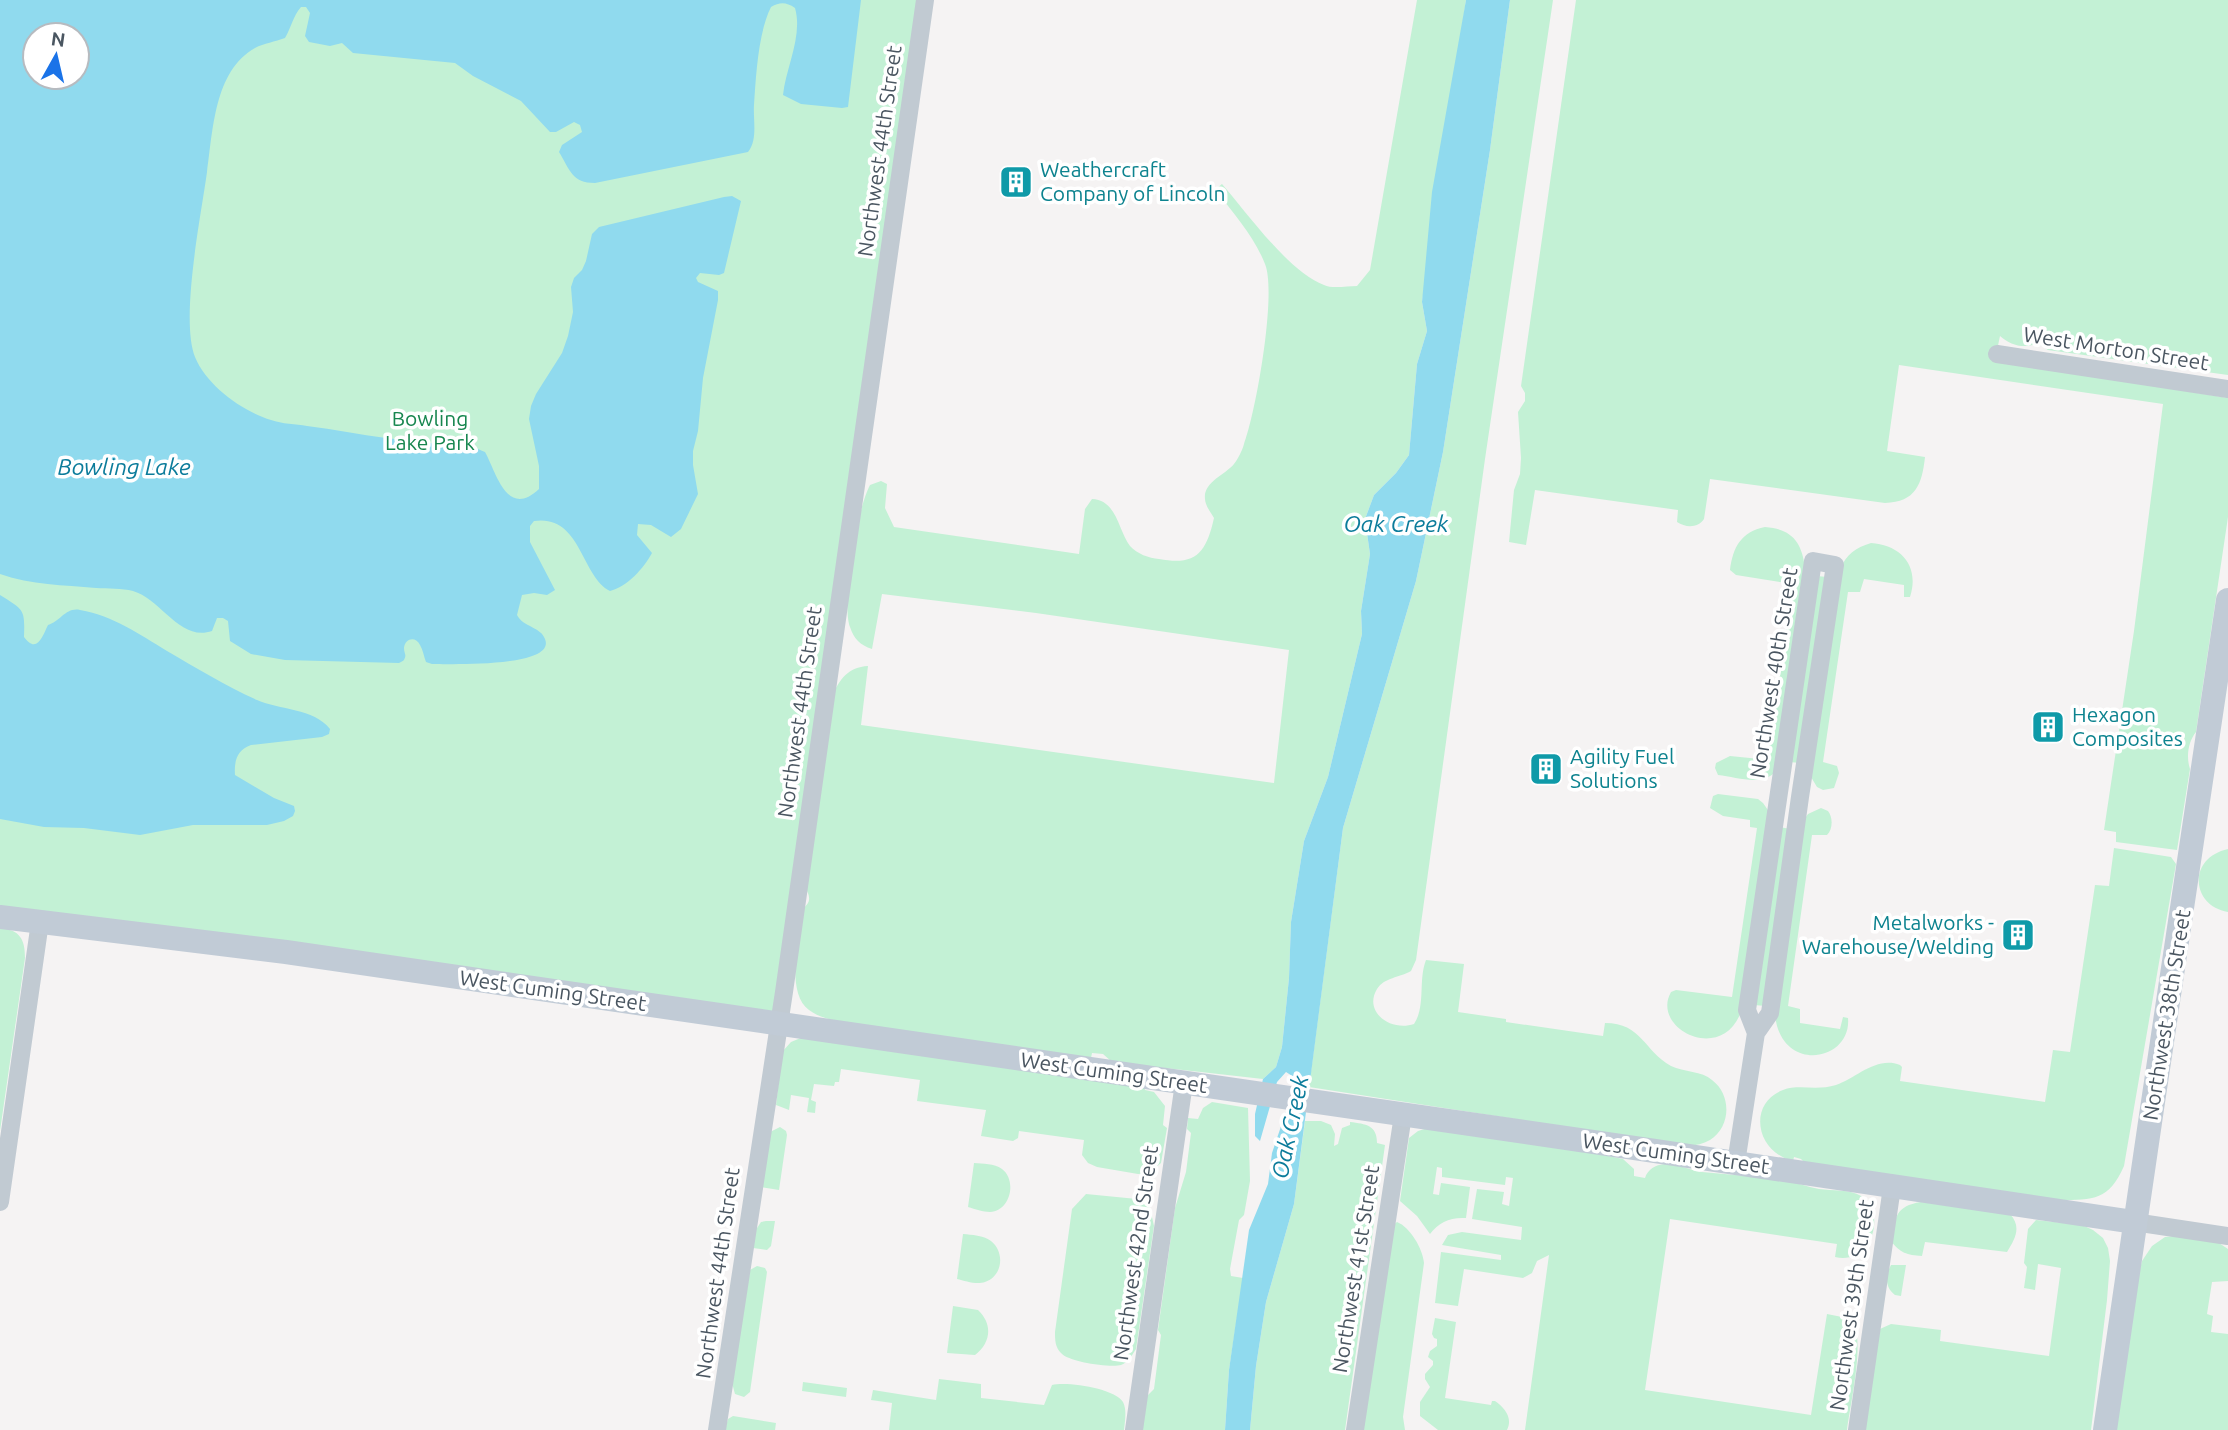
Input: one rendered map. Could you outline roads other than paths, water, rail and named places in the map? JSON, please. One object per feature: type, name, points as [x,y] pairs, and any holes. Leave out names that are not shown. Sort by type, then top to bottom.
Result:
[{"type":"street","name":"Northwest 44th Street","points":[[718,1430],[925,0]]},
{"type":"street","name":"West Morton Street","points":[[1997,355],[2228,389]]},
{"type":"street","name":"Northwest 40th Street","points":[[1737,1163],[1756,1033],[1770,1013],[1835,565],[1813,561],[1747,1010],[1756,1033]]},
{"type":"street","name":"Northwest 38th Street","points":[[2105,1430],[2228,600]]},
{"type":"street","name":"West Cuming Street","points":[[0,917],[286,952],[2228,1236]]},
{"type":"street","points":[[0,1202],[40,922]]},
{"type":"street","name":"Northwest 42nd Street","points":[[1134,1430],[1184,1083]]},
{"type":"street","name":"Northwest 41st Street","points":[[1355,1430],[1402,1115]]},
{"type":"street","name":"Northwest 39th Street","points":[[1857,1430],[1892,1187]]},
{"type":"water","name":"Bowling Lake","points":[[0,0],[861,0],[848,107],[801,104],[783,95],[796,40],[797,19],[795,8],[777,4],[771,7],[760,42],[754,136],[748,152],[595,183],[576,178],[559,152],[562,145],[582,132],[580,125],[574,122],[556,132],[550,132],[521,101],[473,76],[455,63],[353,53],[342,43],[330,46],[309,42],[305,36],[310,13],[306,7],[301,7],[298,11],[285,38],[258,46],[241,58],[223,87],[214,121],[191,293],[191,340],[195,357],[208,378],[237,404],[275,421],[391,439],[432,443],[459,442],[470,446],[485,452],[504,490],[519,499],[528,497],[539,489],[539,466],[529,419],[531,406],[562,353],[573,312],[571,287],[586,261],[592,234],[599,227],[724,197],[732,196],[741,201],[724,273],[700,273],[696,278],[698,282],[718,291],[693,451],[698,494],[681,529],[671,537],[651,525],[638,524],[637,535],[652,553],[634,576],[610,591],[600,583],[571,536],[562,527],[550,521],[534,521],[530,526],[530,542],[555,590],[547,595],[522,595],[517,615],[545,639],[544,648],[535,655],[518,660],[478,664],[432,664],[426,662],[418,642],[411,639],[406,642],[404,648],[404,660],[399,663],[285,660],[251,654],[230,641],[228,621],[223,618],[217,618],[212,631],[190,631],[153,602],[133,591],[24,580],[0,574]]},
{"type":"water","name":"Oak Creek","points":[[1466,0],[1510,0],[1490,150],[1443,452],[1416,581],[1343,828],[1294,1204],[1266,1302],[1250,1430],[1225,1430],[1229,1370],[1249,1230],[1268,1184],[1272,1153],[1297,1079],[1286,1072],[1277,1082],[1260,1141],[1255,1136],[1255,1114],[1263,1079],[1276,1067],[1282,1047],[1291,922],[1304,841],[1328,777],[1362,634],[1361,611],[1370,554],[1365,519],[1374,495],[1409,455],[1417,364],[1427,331],[1422,302],[1432,192]]},
{"type":"water","points":[[0,595],[21,611],[24,637],[33,644],[39,642],[48,625],[67,612],[75,610],[92,613],[126,626],[245,695],[306,713],[323,722],[330,729],[329,734],[251,745],[242,750],[236,761],[235,775],[274,798],[294,806],[293,816],[267,825],[193,825],[140,835],[84,828],[44,827],[0,819]]},
{"type":"place","name":"Weathercraft Company of Lincoln","points":[[1016,182]]},
{"type":"place","name":"Hexagon Composites","points":[[2048,727]]},
{"type":"place","name":"Agility Fuel Solutions","points":[[1546,769]]},
{"type":"place","name":"Metalworks - Warehouse/Welding","points":[[2018,935]]},
{"type":"park label","name":"Bowling Lake Park","points":[[430,431]]}]
